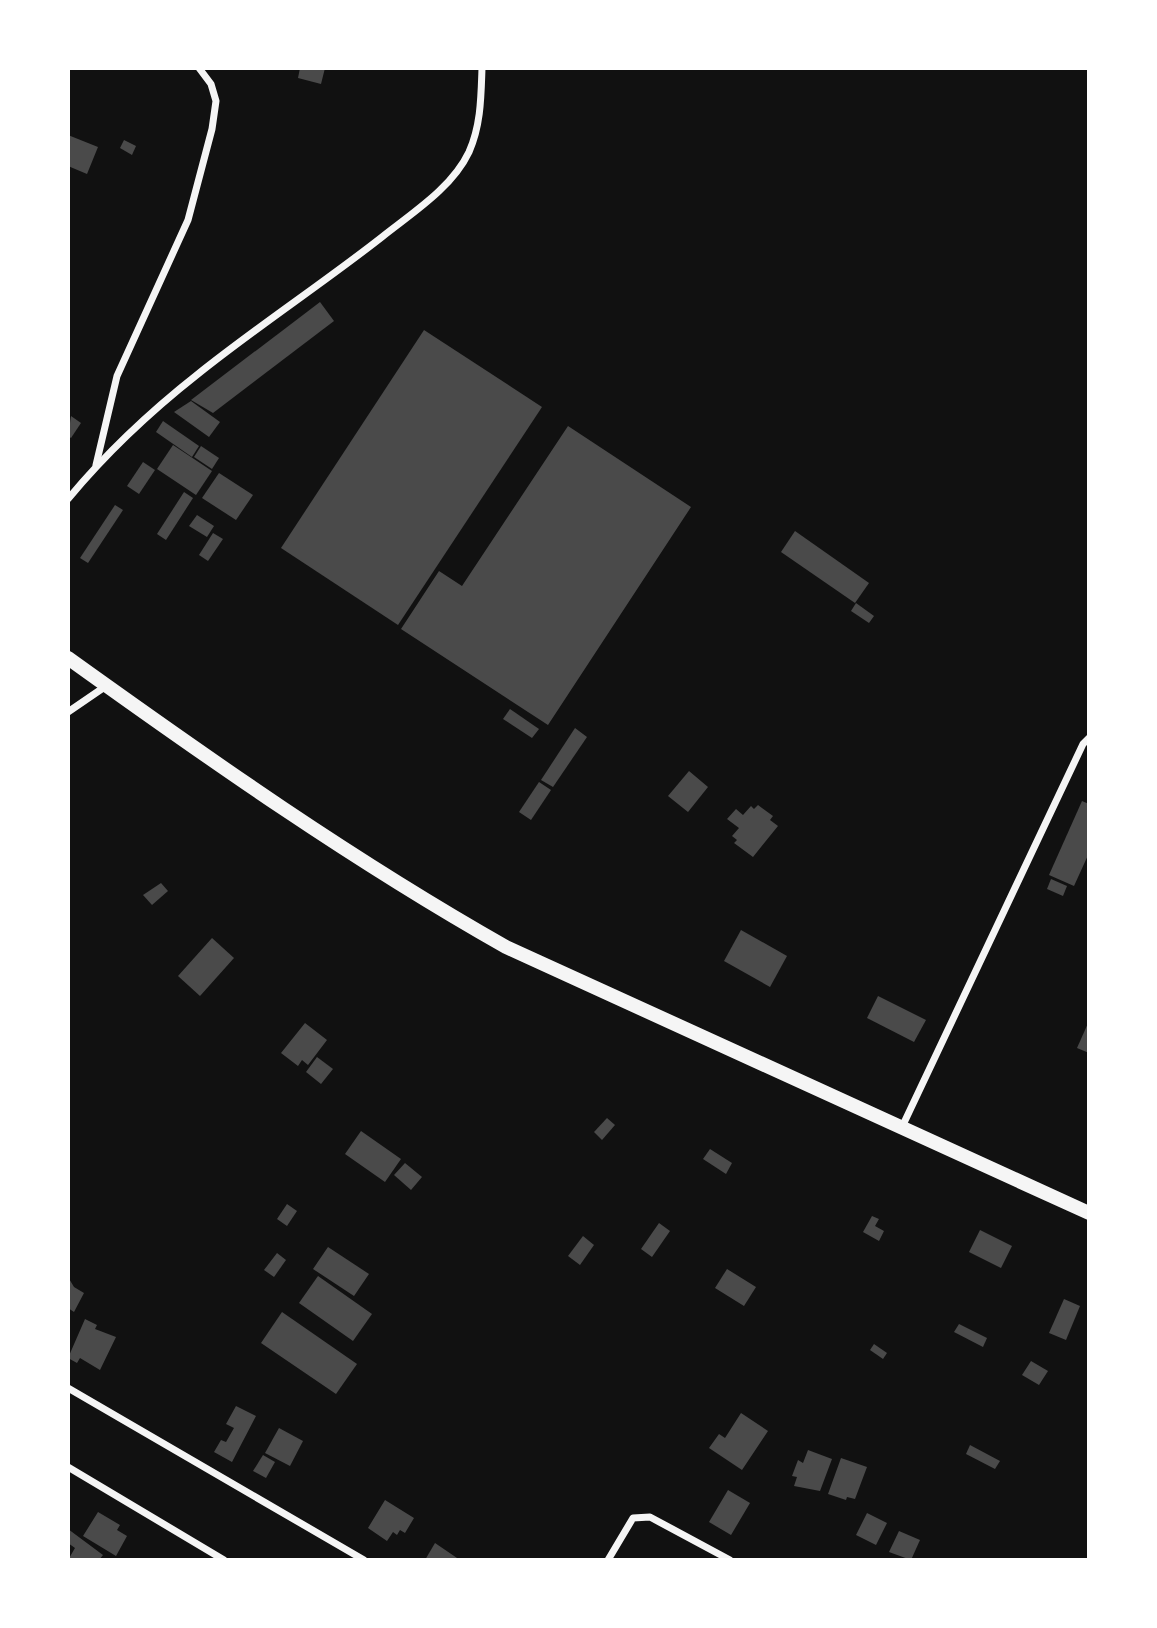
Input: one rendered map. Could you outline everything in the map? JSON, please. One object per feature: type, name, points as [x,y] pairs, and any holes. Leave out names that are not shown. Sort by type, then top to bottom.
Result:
[{"type":"main road","points":[[68,658],[415,895],[506,947],[1089,1213]]},
{"type":"street","points":[[96,466],[117,376],[188,220],[212,130],[216,102],[211,84],[199,68]]},
{"type":"street","points":[[68,499],[96,466],[145,418],[199,373],[437,194],[468,153],[481,115],[482,68]]},
{"type":"street","points":[[68,712],[106,685]]},
{"type":"street","points":[[901,1128],[1083,744],[1089,738]]},
{"type":"street","points":[[68,1388],[364,1560]]},
{"type":"street","points":[[68,1467],[224,1560]]},
{"type":"street","points":[[608,1560],[633,1518],[641,1516],[650,1517],[730,1560]]},
{"type":"building","points":[[300,68],[325,68],[321,84],[298,78]]},
{"type":"building","points":[[68,135],[98,147],[87,174],[68,166]]},
{"type":"building","points":[[124,140],[136,146],[132,155],[120,148]]},
{"type":"building","points":[[320,302],[334,321],[213,413],[191,400]]},
{"type":"building","points":[[424,330],[542,407],[398,625],[281,548]]},
{"type":"building","points":[[191,401],[220,422],[209,437],[174,412]]},
{"type":"building","points":[[71,416],[81,423],[71,438],[68,436]]},
{"type":"building","points":[[163,421],[199,446],[192,457],[156,432]]},
{"type":"building","points":[[568,426],[691,507],[548,725],[401,629],[439,571],[462,586]]},
{"type":"building","points":[[173,445],[212,471],[196,495],[157,469]]},
{"type":"building","points":[[201,446],[219,458],[212,469],[194,457]]},
{"type":"building","points":[[143,462],[155,470],[139,494],[127,486]]},
{"type":"building","points":[[219,473],[253,495],[236,520],[202,498]]},
{"type":"building","points":[[184,492],[193,498],[166,540],[157,534]]},
{"type":"building","points":[[115,505],[123,510],[88,563],[80,558]]},
{"type":"building","points":[[197,515],[214,526],[207,537],[189,526]]},
{"type":"building","points":[[795,531],[869,583],[855,603],[781,552]]},
{"type":"building","points":[[213,533],[223,539],[208,561],[199,555]]},
{"type":"building","points":[[856,603],[874,616],[869,623],[851,611]]},
{"type":"building","points":[[510,709],[539,729],[532,738],[503,719]]},
{"type":"building","points":[[575,728],[587,737],[553,787],[541,780]]},
{"type":"building","points":[[689,771],[708,787],[688,812],[668,796]]},
{"type":"building","points":[[539,782],[551,790],[531,820],[519,812]]},
{"type":"building","points":[[1082,801],[1089,804],[1089,853],[1074,886],[1049,875]]},
{"type":"building","points":[[758,805],[773,816],[770,820],[778,826],[753,857],[734,843],[737,840],[732,836],[739,828],[727,819],[736,809],[743,815],[751,806],[754,809]]},
{"type":"building","points":[[1051,879],[1067,886],[1063,896],[1047,889]]},
{"type":"building","points":[[161,883],[168,891],[152,905],[143,895]]},
{"type":"building","points":[[741,930],[787,956],[770,987],[724,961]]},
{"type":"building","points":[[212,938],[234,958],[200,996],[178,976]]},
{"type":"building","points":[[878,996],[926,1020],[914,1042],[867,1018]]},
{"type":"building","points":[[1089,1021],[1089,1053],[1077,1048]]},
{"type":"building","points":[[305,1023],[327,1040],[308,1065],[302,1060],[298,1066],[281,1053]]},
{"type":"building","points":[[317,1057],[333,1069],[321,1084],[306,1072]]},
{"type":"building","points":[[607,1118],[615,1125],[602,1140],[594,1132]]},
{"type":"building","points":[[361,1131],[401,1159],[385,1182],[345,1154]]},
{"type":"building","points":[[710,1149],[732,1163],[726,1174],[703,1159]]},
{"type":"building","points":[[405,1163],[422,1177],[411,1190],[394,1175]]},
{"type":"building","points":[[287,1204],[297,1211],[287,1226],[277,1219]]},
{"type":"building","points":[[872,1216],[879,1219],[875,1226],[884,1231],[879,1241],[863,1232]]},
{"type":"building","points":[[659,1223],[670,1231],[652,1257],[641,1249]]},
{"type":"building","points":[[980,1230],[1012,1246],[1001,1268],[969,1252]]},
{"type":"building","points":[[583,1236],[594,1245],[580,1265],[568,1256]]},
{"type":"building","points":[[328,1247],[369,1274],[354,1296],[313,1269]]},
{"type":"building","points":[[277,1253],[286,1260],[274,1277],[264,1270]]},
{"type":"building","points":[[727,1269],[756,1287],[744,1306],[715,1288]]},
{"type":"building","points":[[318,1276],[372,1314],[353,1341],[299,1303]]},
{"type":"building","points":[[68,1277],[74,1287],[84,1293],[74,1312],[68,1308]]},
{"type":"building","points":[[1064,1299],[1080,1306],[1066,1340],[1049,1333]]},
{"type":"building","points":[[282,1312],[357,1364],[336,1394],[261,1343]]},
{"type":"building","points":[[85,1319],[97,1325],[95,1329],[116,1337],[100,1370],[80,1358],[77,1363],[68,1358]]},
{"type":"building","points":[[959,1324],[987,1338],[983,1347],[954,1332]]},
{"type":"building","points":[[874,1344],[887,1353],[883,1359],[870,1350]]},
{"type":"building","points":[[1031,1361],[1048,1371],[1039,1385],[1022,1375]]},
{"type":"building","points":[[236,1406],[256,1416],[232,1462],[214,1452],[221,1440],[226,1442],[234,1428],[226,1424]]},
{"type":"building","points":[[741,1413],[768,1431],[742,1470],[709,1448],[719,1434],[725,1438]]},
{"type":"building","points":[[279,1428],[303,1441],[290,1466],[265,1453]]},
{"type":"building","points":[[970,1445],[1000,1461],[995,1469],[966,1454]]},
{"type":"building","points":[[808,1450],[832,1459],[820,1491],[794,1486],[797,1477],[792,1476],[798,1460],[803,1463]]},
{"type":"building","points":[[263,1455],[275,1462],[266,1478],[253,1471]]},
{"type":"building","points":[[841,1458],[867,1467],[855,1499],[847,1497],[846,1500],[828,1494]]},
{"type":"building","points":[[728,1490],[750,1503],[731,1535],[709,1522]]},
{"type":"building","points":[[385,1500],[414,1518],[405,1533],[400,1530],[397,1535],[393,1532],[387,1541],[368,1528]]},
{"type":"building","points":[[98,1512],[120,1525],[117,1530],[127,1536],[116,1556],[83,1536]]},
{"type":"building","points":[[867,1513],[887,1523],[876,1545],[856,1535]]},
{"type":"building","points":[[68,1529],[103,1555],[99,1560],[68,1560],[75,1548],[68,1543]]},
{"type":"building","points":[[899,1531],[920,1540],[911,1560],[889,1552]]},
{"type":"building","points":[[435,1543],[460,1560],[425,1560]]}]
